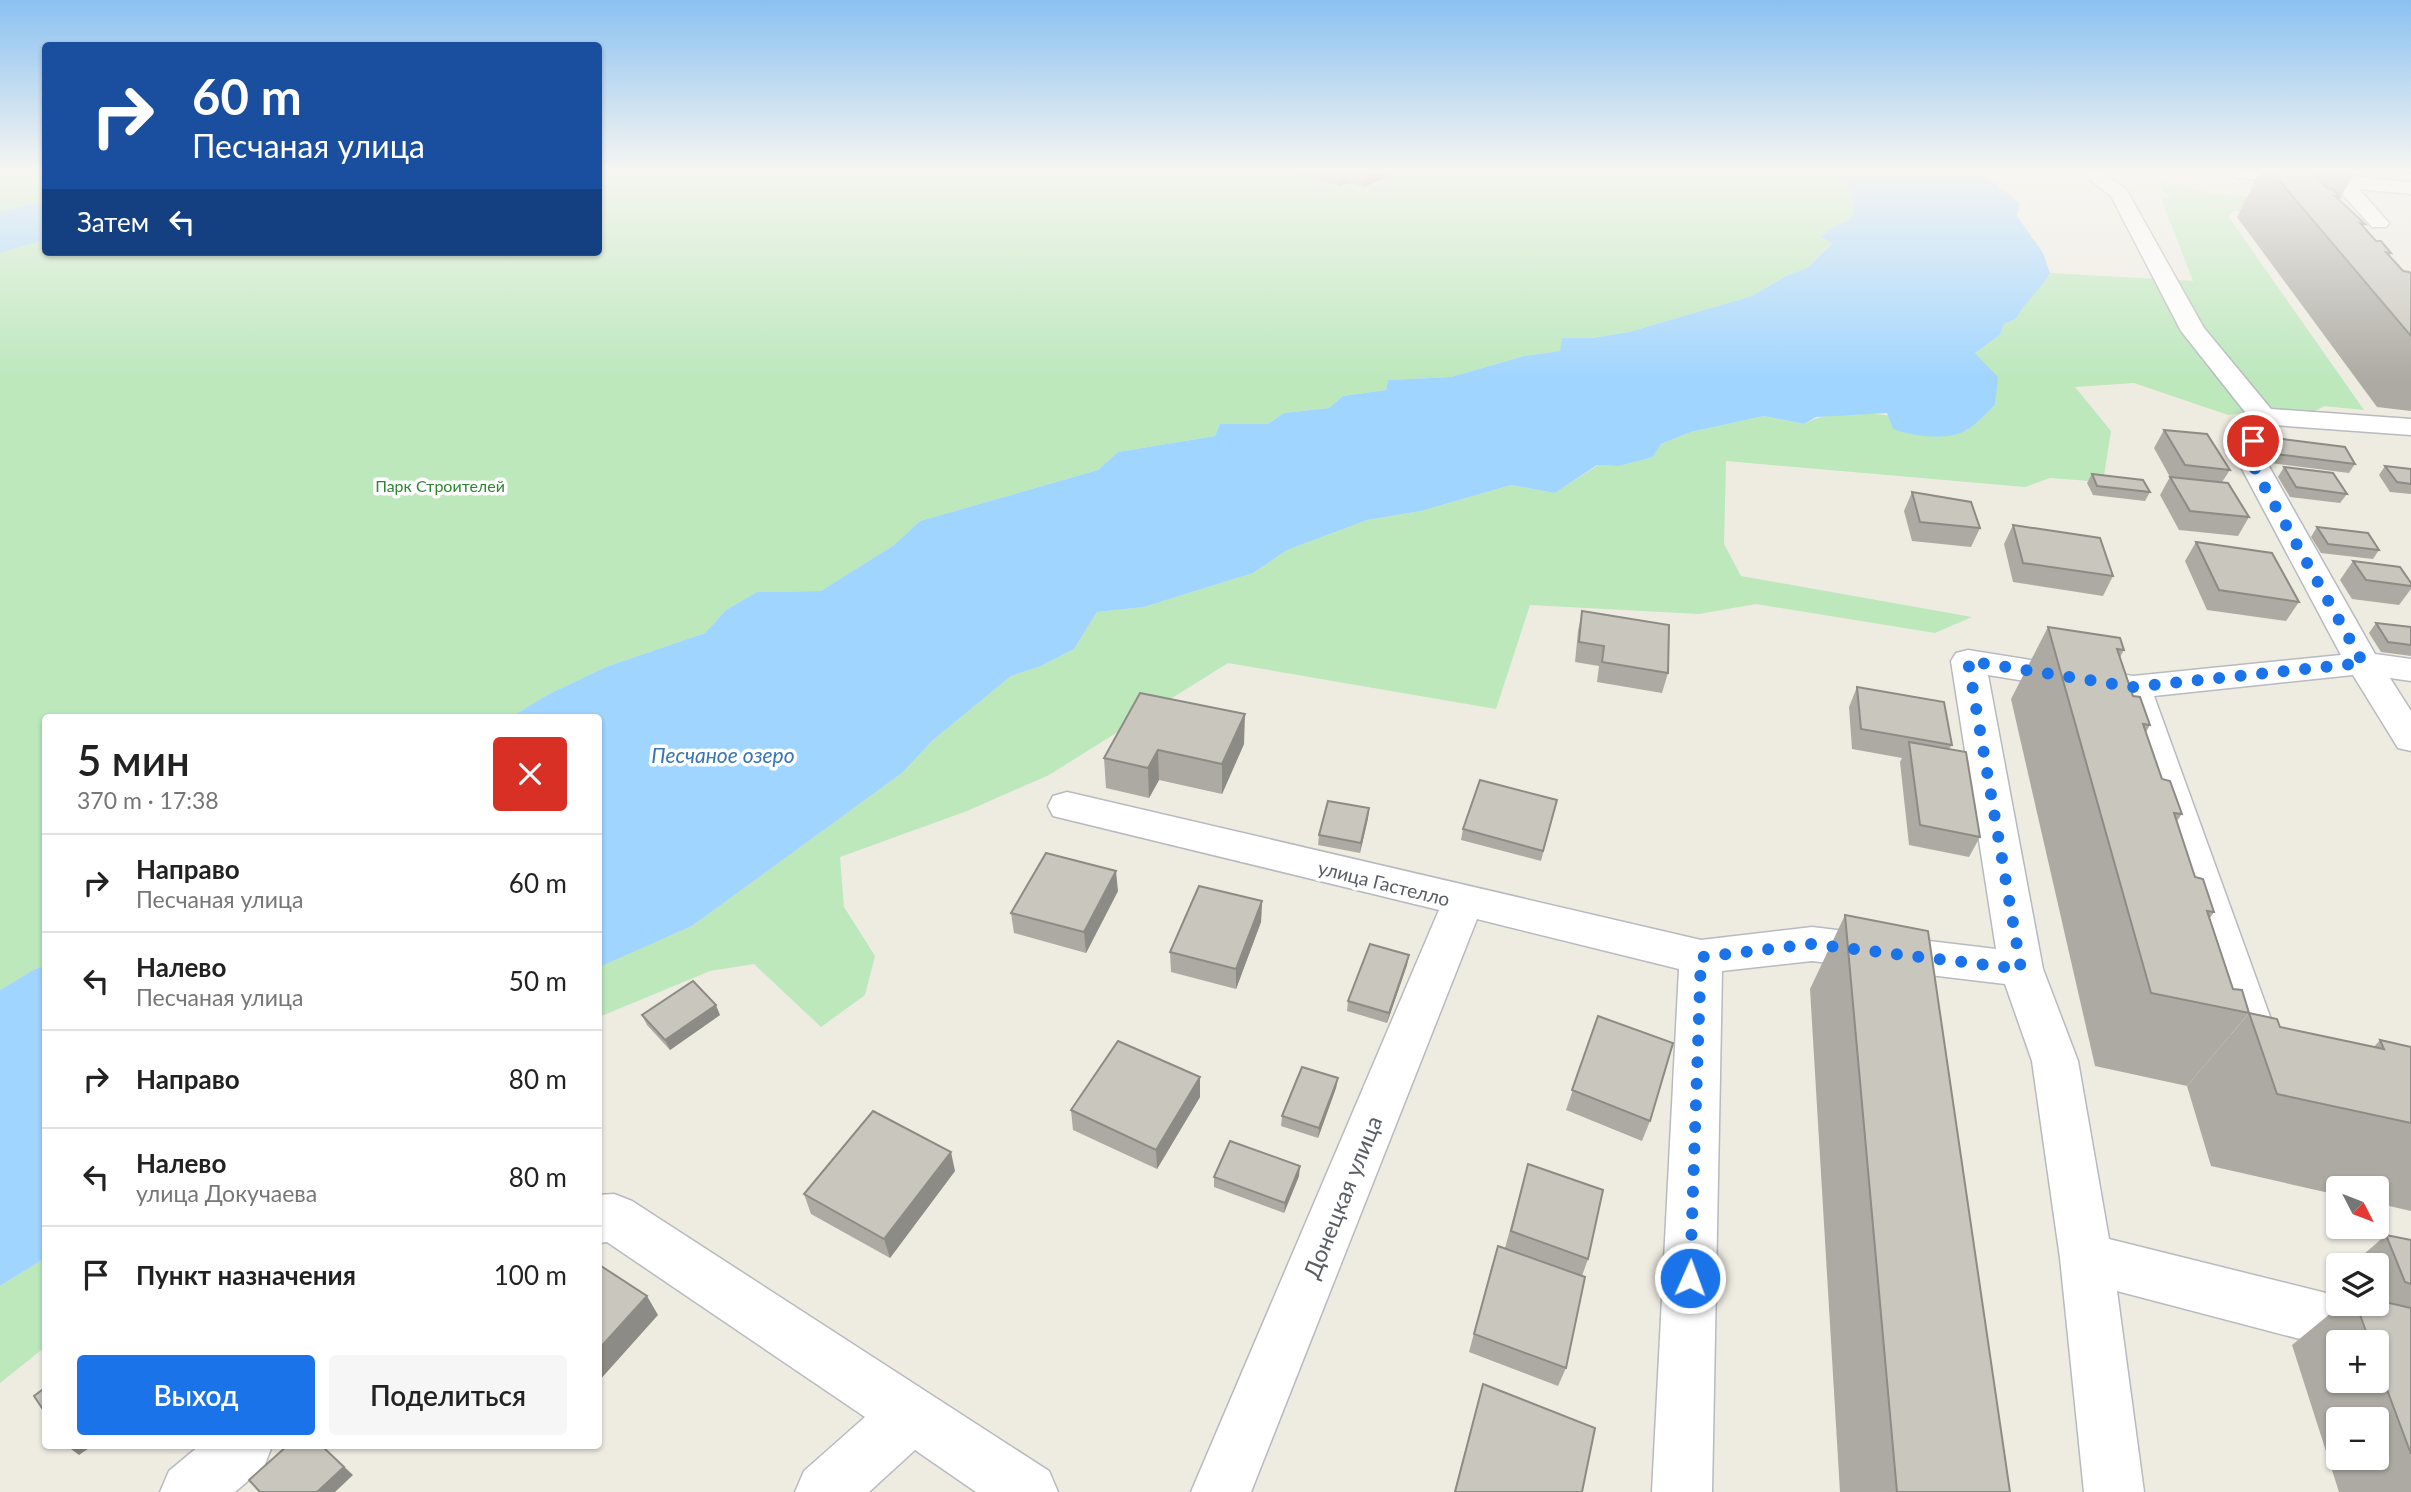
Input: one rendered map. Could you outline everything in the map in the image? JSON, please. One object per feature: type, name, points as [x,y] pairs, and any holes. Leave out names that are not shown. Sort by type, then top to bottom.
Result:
[{"type":"street","points":[[2145,242],[2193,331],[2263,416],[2411,427]]},
{"type":"street","points":[[2263,416],[2248,454],[2363,663],[2411,739]]},
{"type":"street","points":[[2114,1492],[2086,1258],[2055,1061],[2021,969],[1968,661],[2133,687],[2363,663],[2411,670]]},
{"type":"street","points":[[2133,687],[2257,1043],[2282,1049]]},
{"type":"street","name":"улица Гастелло","points":[[1067,806],[1701,957],[1812,944],[2021,969]]},
{"type":"street","name":"Донецкая улица","points":[[1221,1492],[1463,902]]},
{"type":"street","points":[[1682,1492],[1701,957]]},
{"type":"street","points":[[602,1219],[614,1218],[1028,1492]]},
{"type":"street","points":[[2086,1258],[2411,1341]]},
{"type":"street","points":[[825,1492],[910,1416]]},
{"type":"street","points":[[190,1492],[240,1449]]},
{"type":"green space","name":"Парк Строителей","points":[[39,242],[42,242],[42,256],[602,256],[602,242],[1832,242],[1807,268],[1786,276],[1752,296],[1629,332],[1591,338],[1563,338],[1561,351],[1524,356],[1451,377],[1388,380],[1386,390],[1343,396],[1329,408],[1284,413],[1268,424],[1220,424],[1215,436],[1118,452],[1098,470],[920,521],[894,545],[821,591],[757,592],[726,610],[705,633],[606,667],[549,694],[516,714],[42,714],[42,967],[0,990],[0,253]]},
{"type":"green space","points":[[2178,242],[2246,242],[2364,410],[2324,406],[2310,414],[2271,409],[2228,415],[2134,383],[2075,387],[2111,431],[2103,482],[2050,478],[2025,487],[1726,461],[1724,544],[1741,576],[1972,617],[1935,633],[1756,604],[1699,614],[1530,605],[1496,709],[1228,663],[1049,775],[967,811],[840,857],[844,907],[875,956],[865,995],[821,1027],[754,964],[710,971],[602,1016],[602,965],[692,926],[902,773],[933,740],[1011,676],[1041,666],[1074,649],[1097,612],[1144,607],[1253,573],[1287,550],[1367,520],[1421,511],[1511,485],[1555,493],[1598,465],[1619,466],[1653,457],[1661,444],[1691,432],[1764,416],[1804,424],[1821,417],[1862,413],[1906,418],[1966,431],[1995,405],[1997,377],[1974,354],[2000,335],[2004,324],[2016,319],[2050,273],[2193,281]]},
{"type":"green space","points":[[42,1260],[42,1349],[0,1383],[0,1286]]},
{"type":"water","points":[[0,242],[39,242],[0,253]]},
{"type":"water","name":"Песчаное озеро","points":[[1829,242],[2035,242],[2043,253],[2050,273],[2016,319],[2004,324],[2000,335],[1975,353],[1998,377],[1995,405],[1977,422],[1957,434],[1929,436],[1893,429],[1887,413],[1816,417],[1804,424],[1764,416],[1691,432],[1661,444],[1653,457],[1619,466],[1597,465],[1555,493],[1511,485],[1421,511],[1367,520],[1287,550],[1253,573],[1144,607],[1097,612],[1074,649],[1041,666],[1011,676],[933,740],[902,773],[692,926],[602,966],[602,714],[516,714],[549,694],[606,667],[705,633],[726,610],[757,592],[821,591],[894,545],[920,521],[1098,470],[1118,452],[1215,436],[1220,424],[1268,424],[1284,413],[1329,408],[1343,396],[1386,390],[1388,380],[1451,377],[1524,356],[1560,351],[1562,338],[1591,338],[1629,332],[1752,296],[1786,276],[1807,268],[1832,243]]},
{"type":"water","points":[[42,967],[42,1260],[0,1286],[0,990]]},
{"type":"building","points":[[2331,242],[2382,242],[2391,253],[2386,252],[2403,271],[2411,274],[2411,336]]},
{"type":"building","points":[[2164,430],[2207,434],[2230,470],[2185,465]]},
{"type":"building","points":[[2267,437],[2345,447],[2355,464],[2276,454]]},
{"type":"building","points":[[2385,466],[2411,469],[2411,484],[2397,482]]},
{"type":"building","points":[[2284,467],[2333,473],[2347,494],[2296,487]]},
{"type":"building","points":[[2092,474],[2143,480],[2150,492],[2097,486]]},
{"type":"building","points":[[2170,477],[2228,483],[2249,517],[2190,511]]},
{"type":"building","points":[[1912,492],[1971,502],[1980,528],[1920,522]]},
{"type":"building","points":[[2013,525],[2100,538],[2113,576],[2023,563]]},
{"type":"building","points":[[2317,527],[2368,533],[2379,550],[2328,544]]},
{"type":"building","points":[[2196,542],[2272,553],[2299,602],[2219,590]]},
{"type":"building","points":[[2353,561],[2400,567],[2411,586],[2366,580]]},
{"type":"building","points":[[1582,611],[1669,625],[1668,673],[1602,662],[1604,646],[1579,642]]},
{"type":"building","points":[[2376,623],[2411,627],[2411,645],[2388,642]]},
{"type":"building","points":[[2048,627],[2120,638],[2124,650],[2117,649],[2133,696],[2140,697],[2150,725],[2143,724],[2162,779],[2170,781],[2182,814],[2174,813],[2195,877],[2203,879],[2214,912],[2207,911],[2233,989],[2242,990],[2249,1013],[2151,993]]},
{"type":"building","points":[[1857,687],[1944,702],[1952,745],[1861,729]]},
{"type":"building","points":[[1140,693],[1245,714],[1222,764],[1158,750],[1148,768],[1104,758]]},
{"type":"building","points":[[1909,742],[1966,752],[1980,837],[1920,825]]},
{"type":"building","points":[[1480,780],[1557,800],[1543,851],[1463,829]]},
{"type":"building","points":[[1328,801],[1369,808],[1361,843],[1319,835]]},
{"type":"building","points":[[1046,853],[1116,871],[1084,932],[1011,913]]},
{"type":"building","points":[[1199,886],[1262,901],[1236,969],[1170,952]]},
{"type":"building","points":[[1845,915],[1928,931],[2010,1492],[1897,1492]]},
{"type":"building","points":[[1370,944],[1409,955],[1389,1013],[1348,1001]]},
{"type":"building","points":[[693,981],[716,1005],[665,1040],[642,1015]]},
{"type":"building","points":[[2249,1013],[2277,1019],[2280,1027],[2384,1049],[2380,1040],[2411,1047],[2411,1123],[2277,1094]]},
{"type":"building","points":[[1598,1016],[1673,1043],[1650,1121],[1572,1090]]},
{"type":"building","points":[[1118,1041],[1200,1077],[1156,1150],[1071,1110]]},
{"type":"building","points":[[1302,1067],[1338,1078],[1319,1128],[1282,1116]]},
{"type":"building","points":[[873,1111],[951,1152],[884,1239],[804,1194]]},
{"type":"building","points":[[1230,1141],[1300,1166],[1285,1203],[1214,1177]]},
{"type":"building","points":[[1528,1164],[1603,1190],[1588,1259],[1511,1231]]},
{"type":"building","points":[[2389,1236],[2411,1240],[2411,1284],[2405,1282],[2388,1239]]},
{"type":"building","points":[[1498,1246],[1585,1277],[1566,1368],[1474,1334]]},
{"type":"building","points":[[602,1267],[647,1296],[602,1346]]},
{"type":"building","points":[[2389,1303],[2411,1308],[2411,1454],[2388,1393],[2389,1330],[2366,1330],[2360,1316],[2389,1316]]},
{"type":"building","points":[[1483,1384],[1595,1428],[1582,1492],[1455,1492]]},
{"type":"building","points":[[42,1390],[42,1408],[34,1396]]},
{"type":"building","points":[[284,1449],[325,1449],[344,1467],[317,1492],[260,1492],[249,1480]]},
{"type":"route","points":[[1690,1278],[1701,957],[1812,944],[2021,969],[1968,661],[2133,687],[2363,663],[2259,477],[2248,454],[2253,441]]}]
